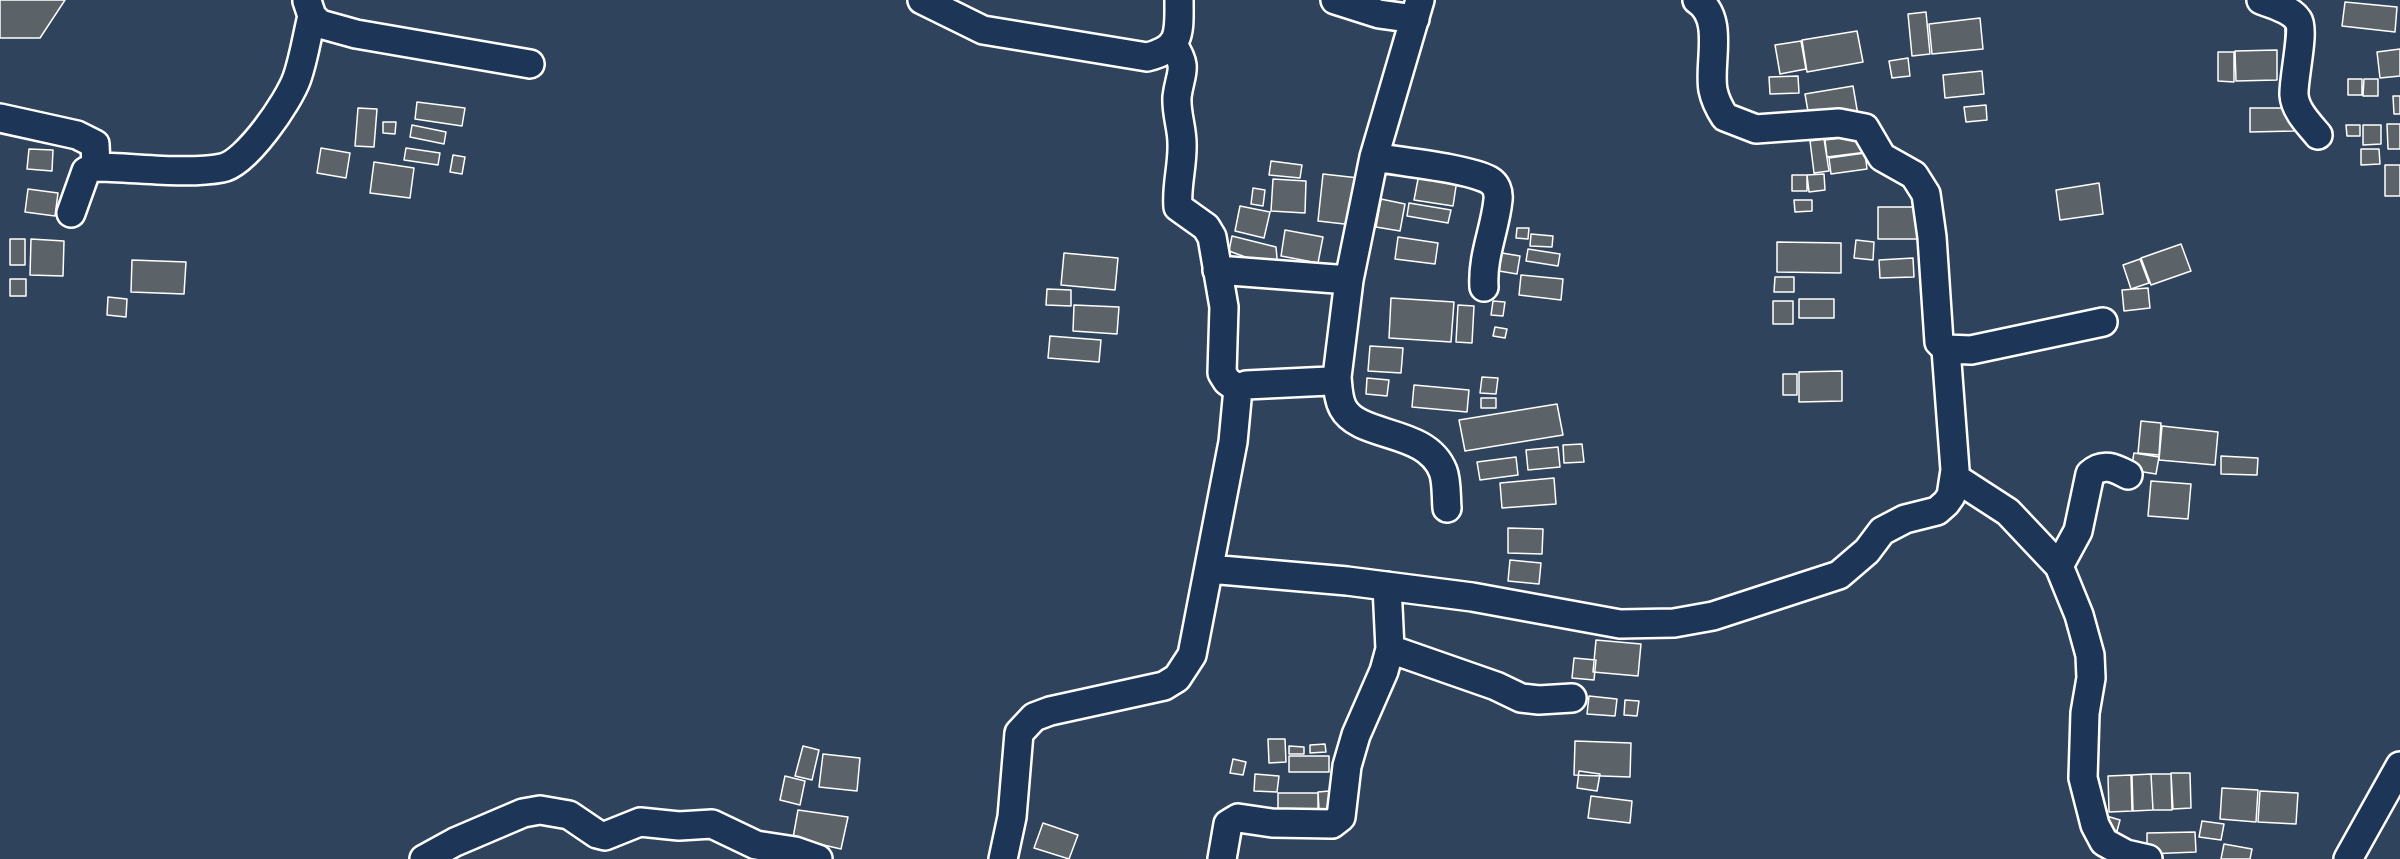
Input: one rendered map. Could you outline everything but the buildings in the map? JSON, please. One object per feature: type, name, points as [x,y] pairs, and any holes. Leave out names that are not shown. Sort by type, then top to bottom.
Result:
[{"type":"street","points":[[921,0],[983,30],[1147,57],[1164,53],[1173,45],[1177,35],[1179,0]]},
{"type":"street","points":[[1335,0],[1379,14],[1418,9],[1374,157],[1349,280],[1337,376],[1340,399],[1344,410],[1353,419],[1366,427],[1408,439],[1435,459],[1443,471],[1447,508]]},
{"type":"street","points":[[1209,569],[1387,586],[1472,597],[1620,624],[1674,623],[1713,616],[1839,575],[1867,551],[1882,531],[1905,519],[1937,511],[1946,503],[1951,496],[1954,477],[1953,415],[1946,349],[1939,342],[1929,206],[1921,183],[1914,175],[1882,157],[1865,128],[1839,123],[1756,129],[1725,117],[1713,88],[1712,24],[1702,3],[1697,0]]},
{"type":"street","points":[[2261,0],[2286,11],[2298,20],[2301,33],[2294,96],[2298,108],[2318,135]]},
{"type":"street","points":[[310,8],[320,24],[356,34],[530,64]]},
{"type":"street","points":[[71,213],[86,171],[96,167],[196,170],[224,168],[237,162],[288,96],[297,78],[310,8]]},
{"type":"street","points":[[1173,45],[1183,59],[1184,70],[1177,97],[1182,139],[1182,164],[1177,186],[1178,207],[1206,227],[1212,237],[1224,307],[1222,373],[1227,381],[1238,389]]},
{"type":"street","points":[[0,118],[77,135],[95,144],[96,167]]},
{"type":"street","points":[[1374,157],[1472,174],[1489,180],[1497,187],[1499,198],[1485,257],[1484,287]]},
{"type":"street","points":[[1217,270],[1349,280]]},
{"type":"street","points":[[1946,349],[1971,350],[2103,322]]},
{"type":"street","points":[[1238,389],[1246,386],[1329,381],[1337,376]]},
{"type":"street","points":[[1003,859],[1012,817],[1017,742],[1024,725],[1034,717],[1050,711],[1164,686],[1177,678],[1195,645],[1233,442],[1238,389]]},
{"type":"street","points":[[2059,566],[2079,531],[2090,474],[2103,467],[2115,467],[2128,475]]},
{"type":"street","points":[[1954,477],[2008,512],[2059,566],[2079,615],[2090,655],[2091,678],[2085,713],[2083,778],[2095,825],[2104,842],[2126,854],[2148,859]]},
{"type":"street","points":[[1222,859],[1228,824],[1238,818],[1272,823],[1332,824],[1338,821],[1343,809],[1347,766],[1356,735],[1384,670],[1390,649],[1387,586]]},
{"type":"street","points":[[1390,649],[1496,686],[1521,698],[1539,700],[1572,698]]},
{"type":"street","points":[[2348,859],[2400,766]]},
{"type":"street","points":[[424,859],[455,842],[524,813],[540,810],[569,815],[605,836],[640,822],[679,826],[705,824],[721,828],[766,853],[795,851],[818,859]]}]
